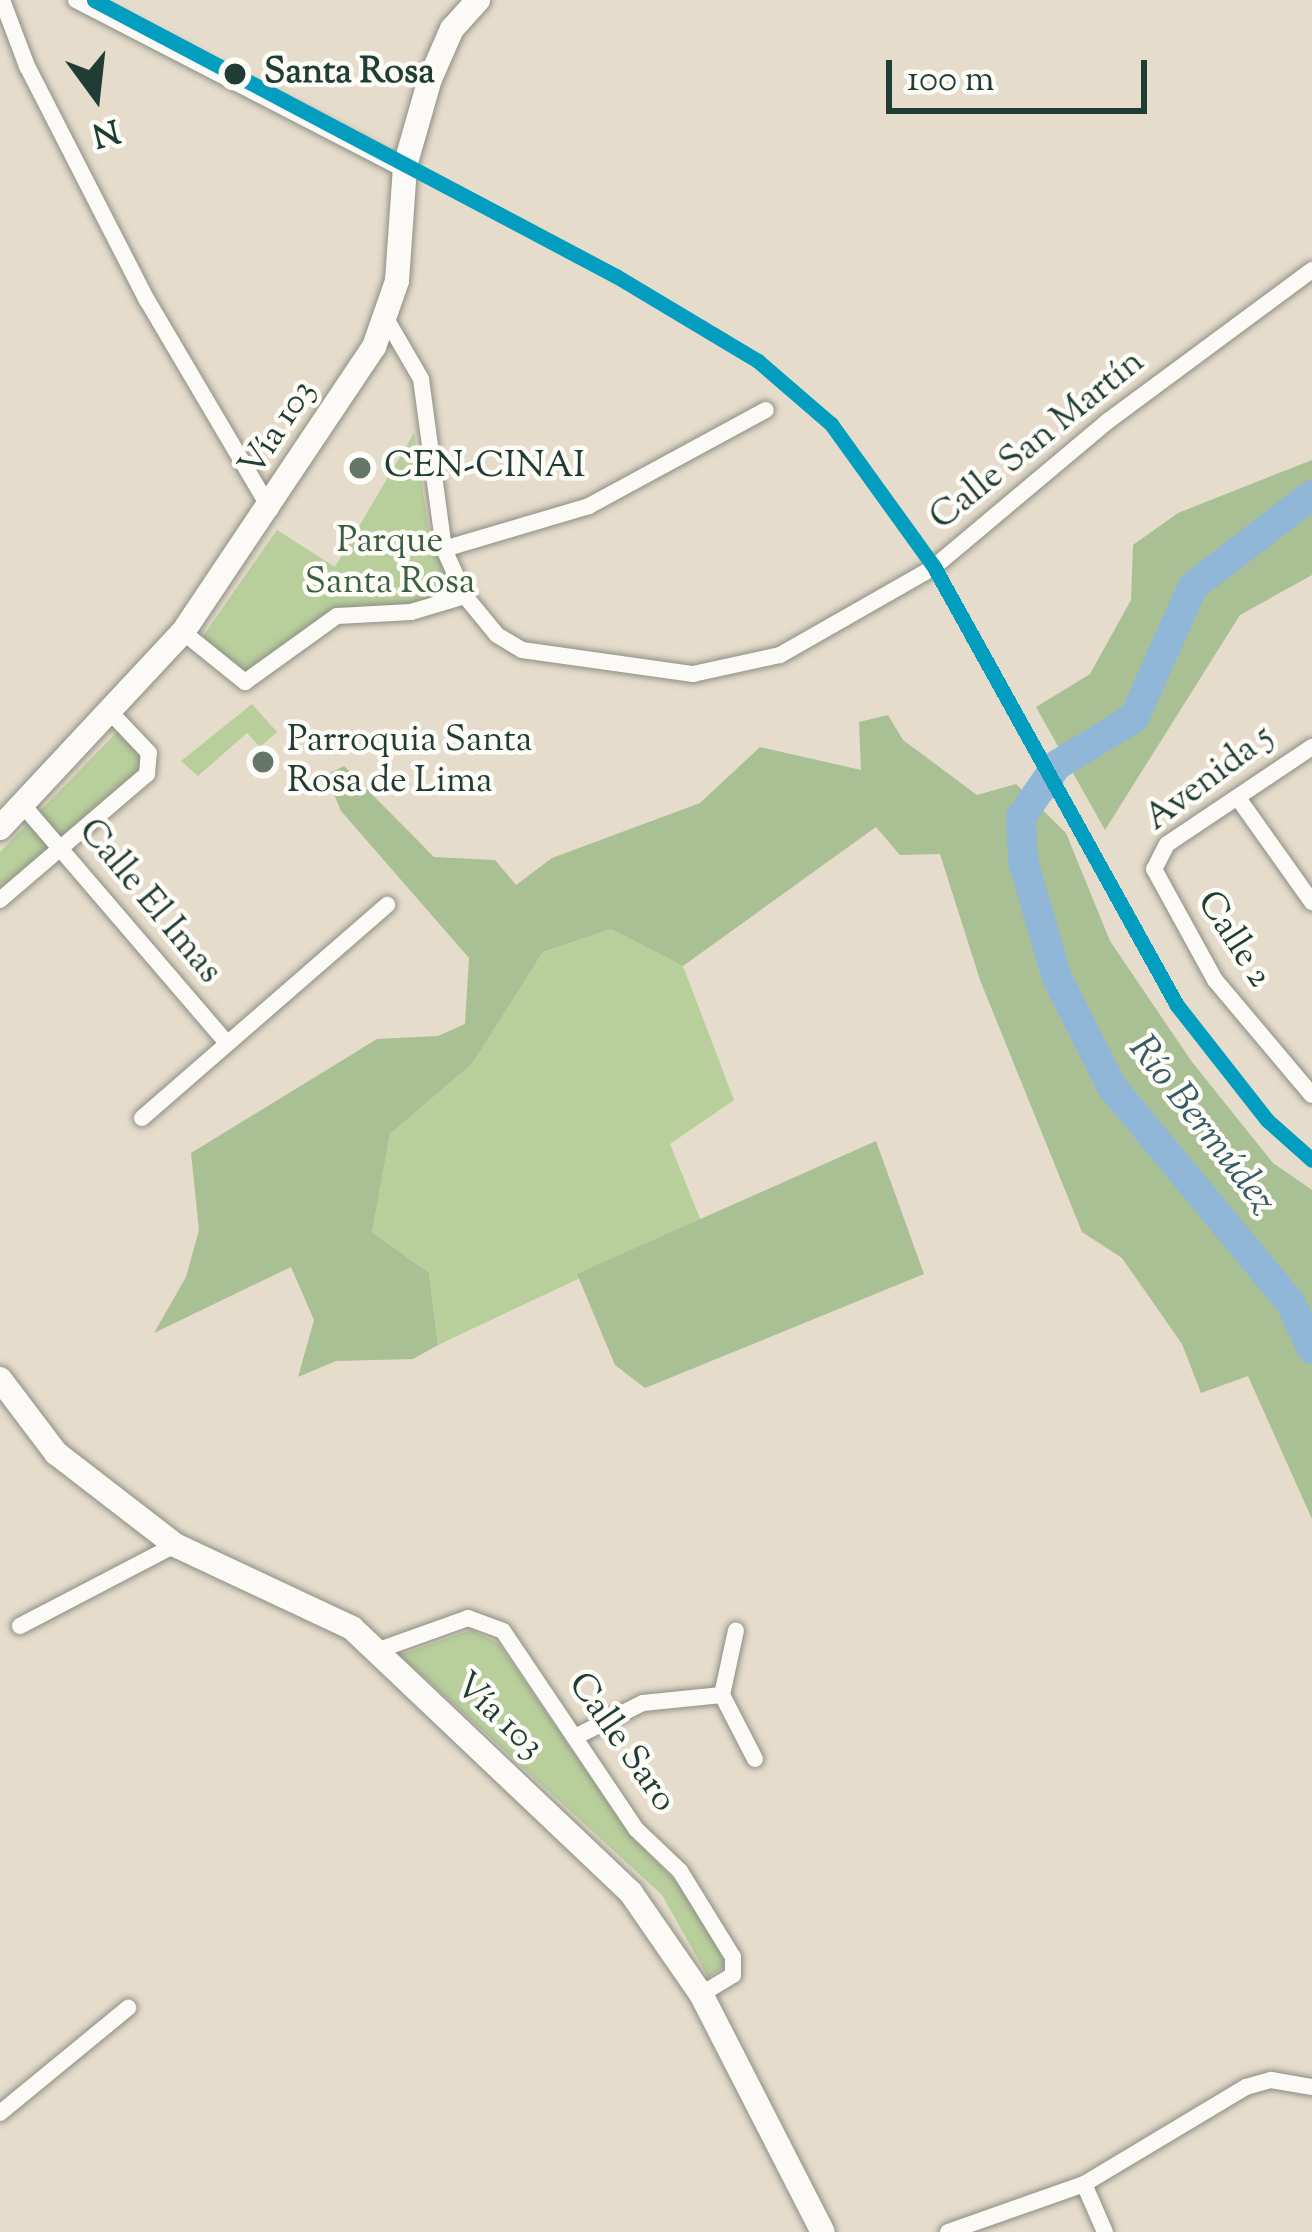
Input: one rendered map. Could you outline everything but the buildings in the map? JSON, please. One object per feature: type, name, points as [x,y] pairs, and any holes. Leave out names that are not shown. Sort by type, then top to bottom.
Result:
[{"type":"main road","name":"Vía 103","points":[[0,828],[183,632],[270,508],[388,322],[405,170],[442,47],[478,0]]},
{"type":"main road","name":"Vía 103","points":[[0,1379],[56,1453],[175,1545],[227,1576],[323,1611],[376,1651],[631,1893],[701,1994],[823,2232]]},
{"type":"street","points":[[76,0],[405,170]]},
{"type":"street","points":[[1,3],[147,300],[270,508]]},
{"type":"street","name":"Calle San Martín","points":[[388,322],[421,379],[444,549],[465,596],[522,650],[693,674],[780,655],[934,567],[1108,421],[1312,270]]},
{"type":"street","points":[[444,549],[590,506],[766,410]]},
{"type":"street","points":[[183,632],[245,682],[337,616],[411,612],[465,596]]},
{"type":"street","points":[[0,900],[147,774],[148,753],[110,713]]},
{"type":"street","name":"Avenida 5","points":[[1154,869],[1167,844],[1312,747]]},
{"type":"street","points":[[1238,798],[1312,902]]},
{"type":"street","name":"Calle El Imas","points":[[22,804],[226,1042]]},
{"type":"street","name":"Calle 2","points":[[1154,869],[1215,980],[1312,1095]]},
{"type":"street","points":[[142,1118],[387,905]]},
{"type":"street","points":[[20,1626],[175,1545]]},
{"type":"street","name":"Calle Saro","points":[[376,1651],[468,1618],[491,1621],[636,1829],[680,1871],[733,1957],[733,1976],[701,1994]]},
{"type":"street","points":[[736,1630],[722,1695],[755,1759]]},
{"type":"street","points":[[575,1736],[643,1703],[722,1695]]},
{"type":"street","points":[[0,2113],[128,2008]]},
{"type":"street","points":[[948,2232],[1084,2184],[1246,2087],[1271,2080],[1312,2086]]},
{"type":"street","points":[[1084,2184],[1105,2232]]},
{"type":"green space","name":"Parque Santa Rosa","points":[[414,433],[430,538],[455,592],[417,606],[330,613],[246,672],[201,639],[277,530],[335,567]]},
{"type":"green space","points":[[1312,460],[1312,575],[1240,615],[1105,830],[1036,707],[1090,674],[1131,600],[1133,545],[1178,513]]},
{"type":"green space","points":[[252,704],[277,732],[260,747],[247,733],[198,776],[181,761]]},
{"type":"green space","points":[[888,715],[903,740],[977,795],[1016,784],[1066,833],[1110,941],[1192,1062],[1273,1163],[1312,1190],[1312,1519],[1248,1376],[1201,1393],[1182,1344],[1122,1258],[1082,1232],[980,980],[940,854],[900,855],[876,827],[683,966],[611,929],[543,952],[472,1064],[390,1134],[372,1232],[429,1273],[438,1345],[413,1359],[336,1361],[298,1377],[314,1320],[291,1267],[154,1333],[186,1277],[199,1230],[191,1153],[377,1039],[438,1036],[465,1024],[469,958],[341,811],[326,775],[344,766],[434,857],[495,860],[516,885],[552,858],[700,803],[760,747],[861,770],[859,722]]},
{"type":"green space","points":[[119,730],[139,752],[141,769],[0,896],[0,852]]},
{"type":"green space","points":[[611,929],[683,966],[734,1100],[670,1144],[701,1221],[438,1345],[429,1273],[372,1232],[390,1134],[472,1064],[543,952]]},
{"type":"green space","points":[[876,1141],[924,1274],[645,1388],[615,1365],[577,1274]]},
{"type":"green space","points":[[471,1630],[498,1643],[632,1837],[684,1890],[727,1965],[708,1977],[662,1895],[400,1655]]},
{"type":"waterway","name":"Río Bermúdez","points":[[1312,495],[1193,586],[1134,718],[1057,765],[1021,817],[1023,861],[1057,978],[1112,1087],[1290,1302],[1312,1349]]},
{"type":"rail line","name":"2","points":[[94,0],[616,276],[758,361],[831,424],[934,567],[1176,1004],[1267,1120],[1312,1160]]},
{"type":"place","name":"Santa Rosa","points":[[235,74]]},
{"type":"place","name":"CEN-CINAI","points":[[360,468]]},
{"type":"place","name":"Parroquia Santa Rosa de Lima","points":[[263,762]]}]
